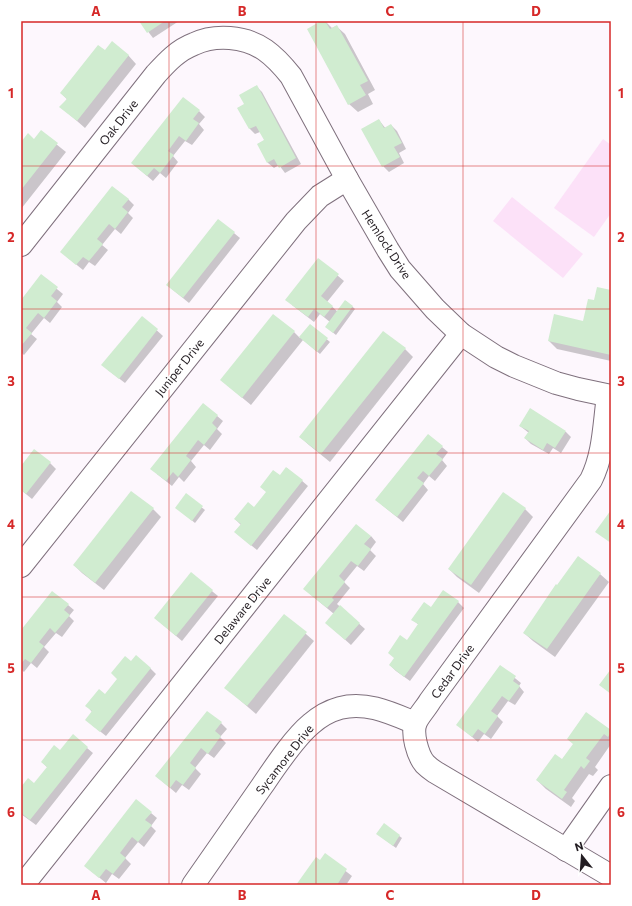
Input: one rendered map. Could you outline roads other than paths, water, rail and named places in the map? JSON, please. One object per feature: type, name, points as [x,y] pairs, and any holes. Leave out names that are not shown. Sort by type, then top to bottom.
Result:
[{"type":"street","name":"Oak Drive","points":[[21,245],[168,60],[194,43],[209,39],[226,38],[241,40]]},
{"type":"street","name":"Hemlock Drive","points":[[241,40],[264,49],[279,61],[291,76],[372,224],[400,268],[416,288],[461,334],[496,356],[536,376],[578,389],[609,396]]},
{"type":"street","name":"Juniper Drive","points":[[21,566],[296,221],[320,196],[347,178]]},
{"type":"street","name":"Delaware Drive","points":[[23,885],[461,334]]},
{"type":"street","name":"Cedar Drive","points":[[415,723],[590,480],[600,457],[609,396]]},
{"type":"street","name":"Sycamore Drive","points":[[193,885],[283,757],[310,724],[324,714],[340,708],[363,706],[381,710],[415,723]]},
{"type":"street","points":[[415,723],[417,746],[420,756],[426,765],[435,772],[611,876]]},
{"type":"street","points":[[566,850],[611,786]]}]
